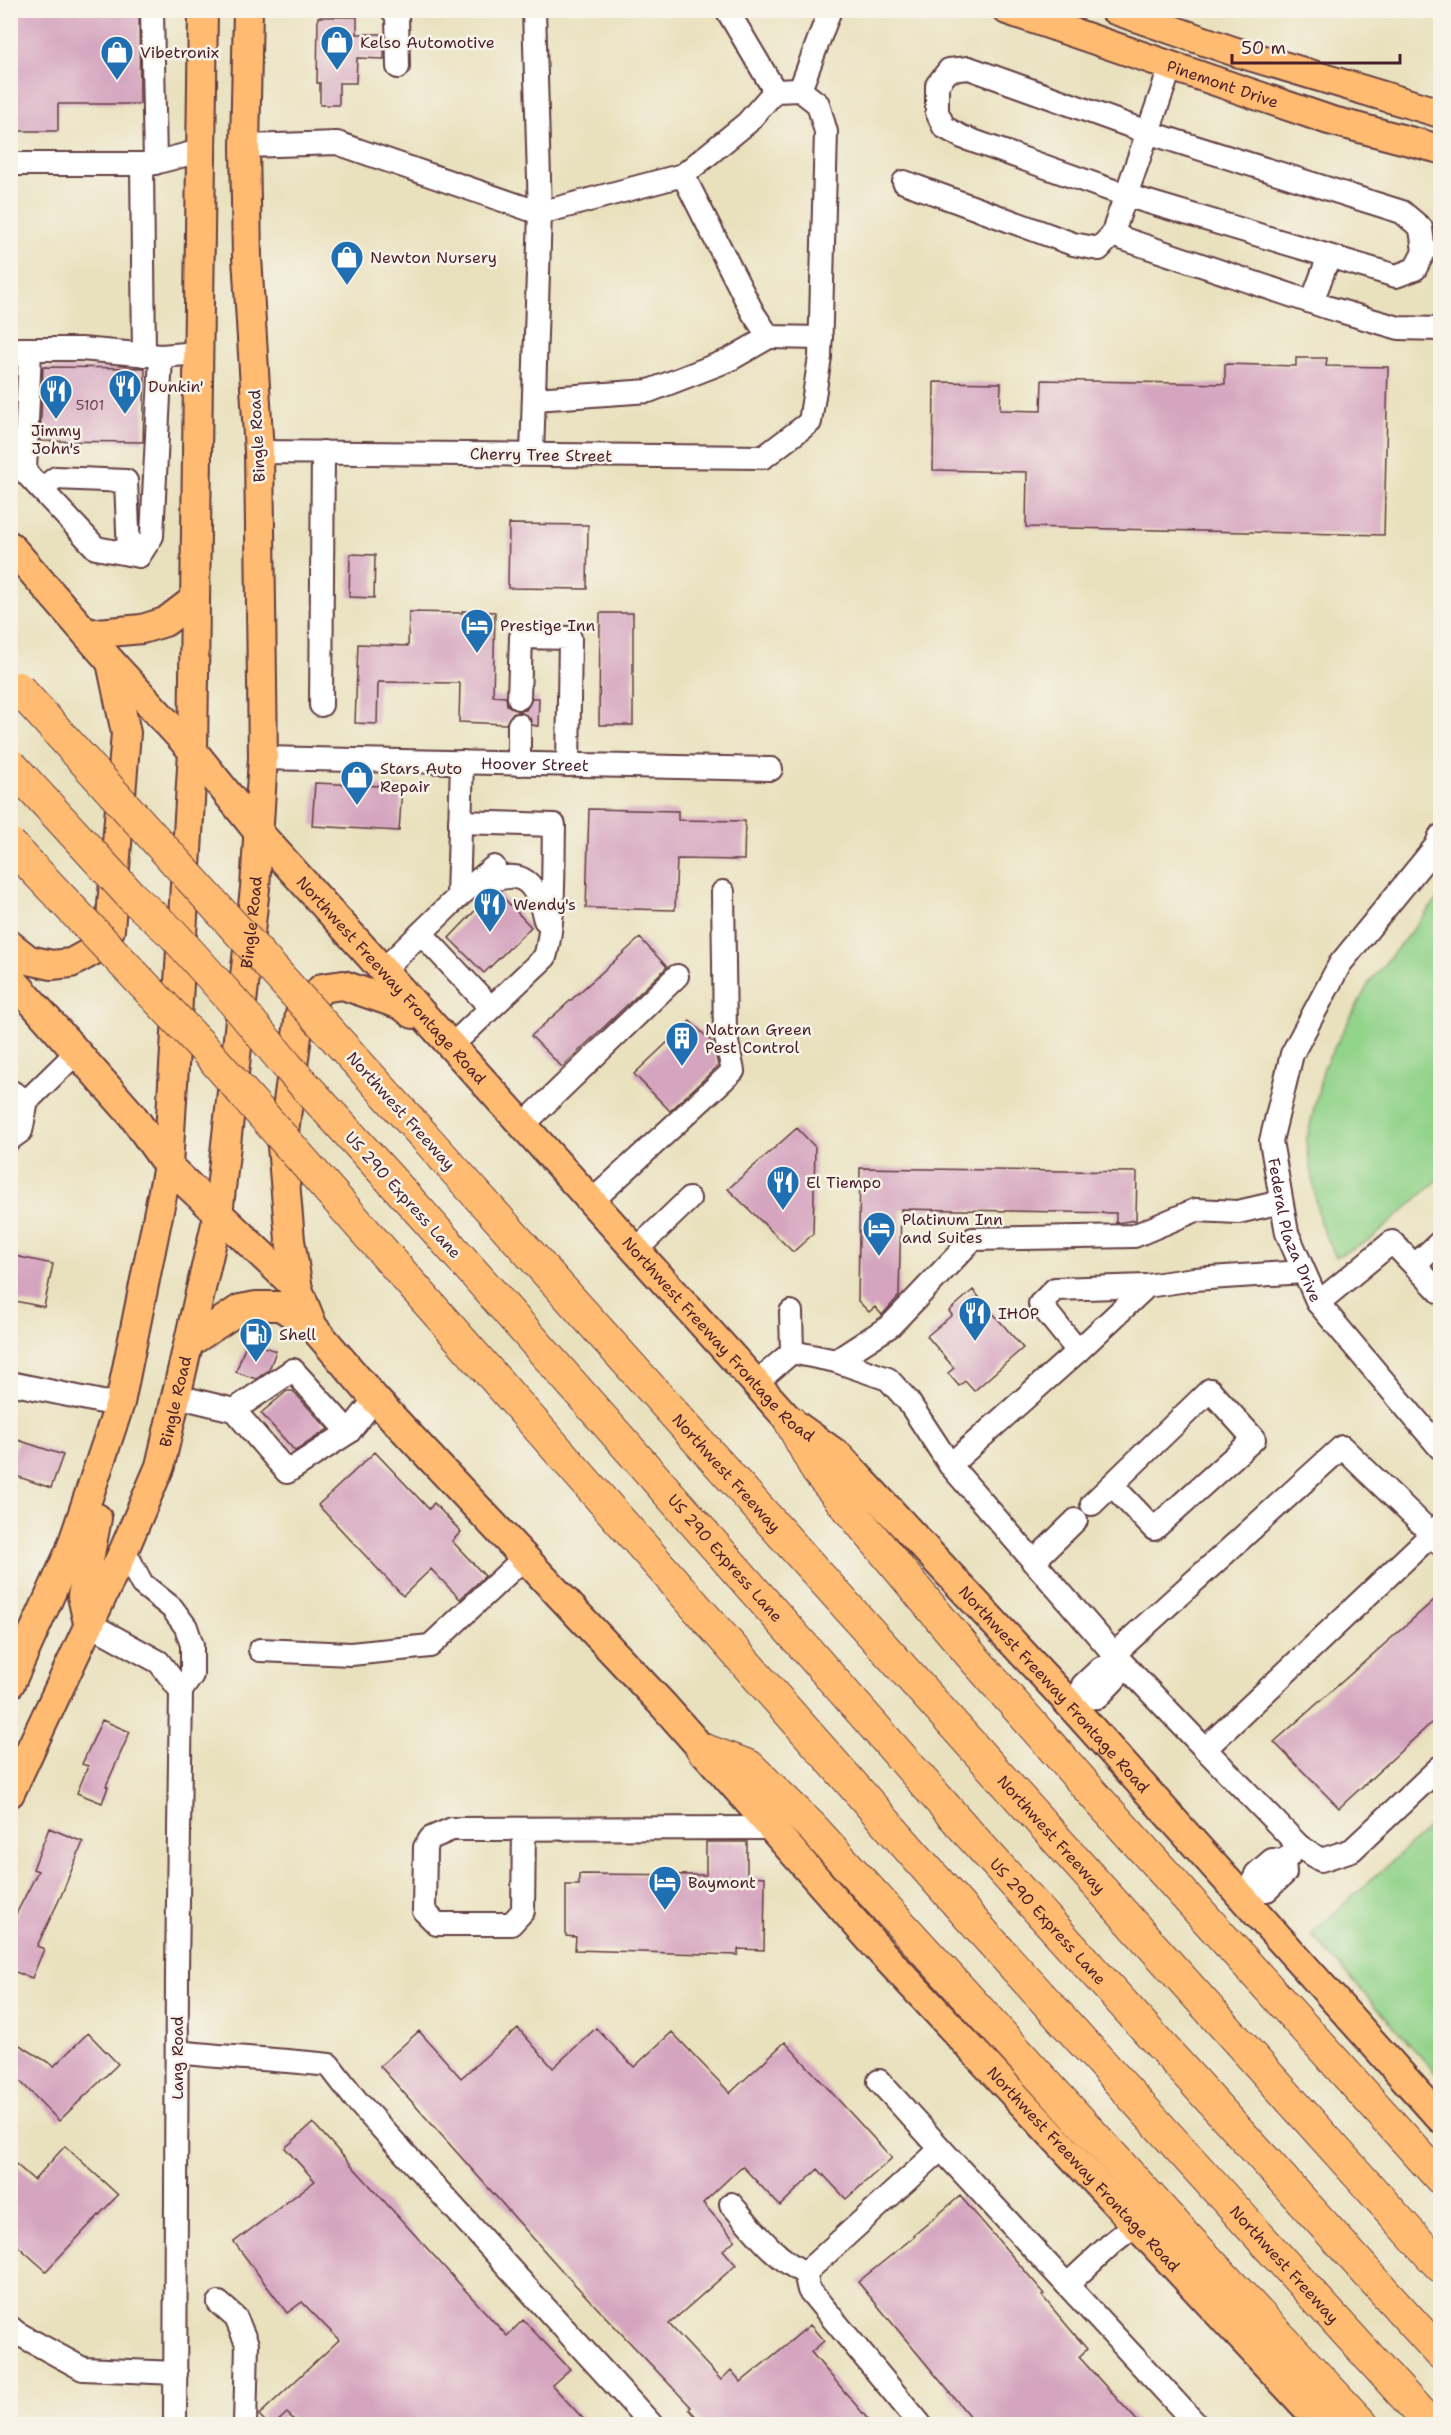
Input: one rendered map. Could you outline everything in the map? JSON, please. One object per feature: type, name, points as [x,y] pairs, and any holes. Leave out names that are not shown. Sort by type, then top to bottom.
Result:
[{"type":"highway","name":"Northwest Freeway","points":[[14,684],[424,1136],[1440,2266]]},
{"type":"highway","name":"US 290 Express Lane","points":[[11,765],[132,897],[173,934],[288,1067],[421,1213],[971,1836],[1440,2353]]},
{"type":"highway","name":"Northwest Freeway","points":[[10,844],[200,1044],[970,1918],[1430,2424]]},
{"type":"highway","points":[[790,1421],[817,1471],[970,1654],[1440,2178]]},
{"type":"highway","points":[[702,1749],[748,1766],[812,1827],[1179,2230],[1362,2424]]},
{"type":"main road","points":[[88,1623],[82,1596],[116,1414],[168,1166],[193,751],[203,10]]},
{"type":"main road","name":"Bingle Road","points":[[14,1775],[124,1550],[160,1466],[218,1215],[255,888],[263,758],[259,452],[247,257],[245,146],[248,10]]},
{"type":"main road","name":"Pinemont Drive","points":[[1007,10],[1329,120],[1440,149]]},
{"type":"main road","points":[[1116,10],[1233,51],[1440,112]]},
{"type":"main road","points":[[200,151],[245,146]]},
{"type":"main road","name":"Northwest Freeway Frontage Road","points":[[10,546],[111,662],[193,751],[259,833],[790,1421],[839,1456],[1078,1703],[1247,1893],[1440,2118]]},
{"type":"main road","points":[[87,634],[142,629],[165,622],[195,599]]},
{"type":"main road","points":[[10,945],[29,960],[52,965],[71,963],[102,946],[110,930],[126,734],[111,662]]},
{"type":"main road","name":"Northwest Freeway Frontage Road","points":[[10,977],[132,1115],[168,1166],[298,1289],[313,1327],[375,1399],[702,1749],[880,1952],[1322,2424]]},
{"type":"main road","points":[[298,1289],[290,1240],[282,1146],[300,1014],[322,988],[343,986],[401,1005],[445,1039]]},
{"type":"main road","points":[[189,1343],[240,1309],[256,1306],[280,1306],[313,1327]]},
{"type":"main road","points":[[10,1684],[70,1551],[116,1414]]},
{"type":"street","points":[[134,555],[152,536],[153,355],[148,163],[152,10]]},
{"type":"street","points":[[392,10],[397,15],[398,67]]},
{"type":"street","points":[[532,454],[540,213],[534,10]]},
{"type":"street","points":[[727,10],[775,91]]},
{"type":"street","points":[[800,90],[830,10]]},
{"type":"street","points":[[904,182],[1073,244],[1099,249],[1112,235],[1171,66]]},
{"type":"street","points":[[969,68],[1147,132],[1402,212],[1421,228],[1424,252],[1415,269],[1396,276],[1125,195],[962,137],[944,127],[937,112],[937,85],[949,70],[969,68]]},
{"type":"street","points":[[245,146],[337,143],[540,213],[683,175],[747,123],[775,91],[800,90],[818,104],[826,132],[821,338],[769,337],[729,360],[649,392],[535,399]]},
{"type":"street","points":[[10,164],[148,163],[200,151]]},
{"type":"street","points":[[683,175],[753,312],[769,337]]},
{"type":"street","points":[[1112,235],[1312,302],[1399,328],[1440,329]]},
{"type":"street","points":[[1312,302],[1329,256]]},
{"type":"street","name":"Cherry Tree Street","points":[[259,452],[764,457],[810,422],[821,338]]},
{"type":"street","points":[[134,555],[96,548],[18,464],[17,351],[81,349],[153,355],[199,353]]},
{"type":"street","points":[[321,705],[323,452]]},
{"type":"street","points":[[42,489],[56,478],[126,481],[134,555]]},
{"type":"street","points":[[519,698],[521,637],[570,638],[568,765]]},
{"type":"street","points":[[519,725],[519,764]]},
{"type":"street","name":"Hoover Street","points":[[263,758],[771,769]]},
{"type":"street","points":[[462,762],[459,866],[462,894]]},
{"type":"street","points":[[445,1039],[491,1008],[544,957],[549,936],[554,825],[460,822]]},
{"type":"street","name":"Federal Plaza Drive","points":[[1440,836],[1436,846],[1340,964],[1292,1054],[1271,1141],[1287,1233],[1318,1304],[1440,1448]]},
{"type":"street","points":[[459,866],[552,867]]},
{"type":"street","points":[[383,970],[462,894],[494,867]]},
{"type":"street","points":[[523,867],[533,872],[542,881],[551,901]]},
{"type":"street","points":[[462,894],[498,877],[520,877],[526,880],[537,895],[549,936]]},
{"type":"street","points":[[592,1201],[733,1071],[725,1033],[723,892]]},
{"type":"street","points":[[422,933],[491,1008]]},
{"type":"street","points":[[523,1125],[677,976]]},
{"type":"street","points":[[10,1139],[21,1131],[19,1096],[76,1053]]},
{"type":"street","points":[[636,1250],[689,1199]]},
{"type":"street","points":[[836,1361],[891,1326],[973,1239],[1134,1236],[1196,1210],[1238,1212],[1281,1202]]},
{"type":"street","points":[[1318,1304],[1392,1242],[1440,1292]]},
{"type":"street","points":[[1415,1265],[1440,1242]]},
{"type":"street","points":[[1078,1351],[1040,1304],[1055,1289],[1147,1286],[1194,1279],[1304,1272]]},
{"type":"street","points":[[950,1465],[1147,1286]]},
{"type":"street","points":[[791,1312],[792,1352]]},
{"type":"street","points":[[792,1352],[836,1361],[888,1379],[908,1401],[950,1465],[1117,1663],[1205,1749],[1291,1853],[1321,1860],[1352,1850],[1440,1767]]},
{"type":"street","points":[[756,1383],[792,1352]]},
{"type":"street","points":[[234,1410],[292,1370],[349,1432]]},
{"type":"street","points":[[10,1383],[102,1402],[116,1414]]},
{"type":"street","points":[[1092,1504],[1210,1390],[1254,1439],[1154,1529],[1112,1485]]},
{"type":"street","points":[[176,1396],[234,1410],[287,1472],[349,1432],[375,1399]]},
{"type":"street","points":[[1078,1703],[1098,1697],[1115,1679],[1117,1663],[1342,1447],[1438,1534],[1205,1749]]},
{"type":"street","points":[[1033,1563],[1076,1520]]},
{"type":"street","name":"Lang Road","points":[[124,1550],[142,1584],[177,1614],[190,1636],[192,1675],[181,1691],[175,2424]]},
{"type":"street","points":[[260,1650],[351,1654],[430,1646],[524,1558]]},
{"type":"street","points":[[88,1623],[159,1662],[181,1691]]},
{"type":"street","points":[[524,1829],[523,1911],[511,1924],[437,1924],[424,1911],[425,1847],[431,1838],[452,1829],[772,1828]]},
{"type":"street","points":[[1247,1893],[1267,1890],[1286,1873],[1291,1853]]},
{"type":"street","points":[[177,2052],[231,2058],[283,2059],[329,2065],[356,2100],[651,2424]]},
{"type":"street","points":[[879,2081],[1196,2424]]},
{"type":"street","points":[[805,2273],[941,2149]]},
{"type":"street","points":[[731,2204],[776,2254],[789,2265],[805,2273]]},
{"type":"street","points":[[1067,2285],[1136,2224]]},
{"type":"street","points":[[805,2273],[809,2290],[920,2424]]},
{"type":"street","points":[[219,2303],[236,2318],[247,2344],[245,2424]]},
{"type":"street","points":[[10,2327],[83,2369],[176,2373]]},
{"type":"green space","points":[[1440,896],[1440,1178],[1373,1238],[1336,1257],[1320,1223],[1306,1142],[1324,1067],[1369,983]]},
{"type":"green space","points":[[1440,1818],[1440,2078],[1311,1934]]},
{"type":"building","points":[[10,10],[139,10],[140,104],[58,104],[58,131],[10,131]]},
{"type":"building","name":"Kelso Automotive","points":[[318,17],[357,17],[357,34],[384,34],[384,59],[357,58],[356,83],[339,83],[339,105],[320,105],[320,83],[317,83]]},
{"type":"building","points":[[1296,358],[1327,358],[1326,366],[1388,367],[1384,535],[1026,527],[1027,472],[933,470],[934,382],[1001,383],[1000,410],[1041,411],[1042,380],[1225,384],[1225,364],[1296,366]]},
{"type":"building","points":[[43,367],[145,368],[143,442],[40,441]]},
{"type":"building","points":[[509,524],[588,525],[587,589],[508,588]]},
{"type":"building","points":[[350,554],[375,555],[374,598],[349,597]]},
{"type":"building","points":[[462,611],[495,612],[493,696],[506,697],[507,705],[518,711],[526,710],[532,698],[539,698],[538,726],[532,725],[530,718],[520,712],[512,714],[506,724],[459,722],[460,683],[378,682],[377,724],[355,723],[358,644],[408,646],[409,612],[462,613]]},
{"type":"building","points":[[600,613],[633,613],[633,725],[599,725]]},
{"type":"building","name":"Stars Auto Repair","points":[[315,783],[402,787],[399,831],[312,826]]},
{"type":"building","points":[[589,809],[678,811],[678,820],[745,821],[744,860],[677,859],[675,910],[586,908]]},
{"type":"building","name":"Wendy's","points":[[499,893],[531,927],[484,973],[449,938],[489,896]]},
{"type":"building","points":[[640,938],[667,967],[562,1067],[531,1036]]},
{"type":"building","name":"Natran Green Pest Control","points":[[690,1021],[714,1044],[718,1066],[670,1111],[634,1074]]},
{"type":"building","name":"El Tiempo","points":[[797,1128],[815,1147],[813,1234],[793,1252],[728,1189]]},
{"type":"building","name":"Platinum Inn and Suites","points":[[860,1168],[1137,1172],[1136,1220],[1116,1223],[1116,1213],[901,1209],[899,1296],[882,1315],[875,1307],[869,1312],[858,1301]]},
{"type":"building","points":[[10,1255],[53,1264],[44,1307],[10,1300]]},
{"type":"building","name":"IHOP","points":[[973,1290],[1023,1348],[974,1391],[965,1381],[959,1386],[948,1373],[954,1368],[927,1336],[952,1315],[949,1311]]},
{"type":"building","points":[[247,1341],[276,1351],[269,1370],[256,1379],[236,1372]]},
{"type":"building","points":[[287,1391],[293,1391],[328,1429],[295,1451],[261,1413]]},
{"type":"building","points":[[18,1440],[63,1455],[51,1488],[10,1474],[10,1461]]},
{"type":"building","points":[[375,1452],[429,1509],[434,1503],[461,1532],[452,1541],[485,1576],[460,1599],[431,1569],[403,1596],[318,1505]]},
{"type":"building","points":[[1440,1595],[1440,1715],[1339,1808],[1274,1742]]},
{"type":"building","points":[[102,1720],[130,1732],[106,1786],[108,1787],[102,1803],[77,1793],[88,1766],[82,1764]]},
{"type":"building","points":[[49,1828],[83,1842],[37,1946],[44,1949],[32,1978],[10,1970],[10,1926],[38,1871],[33,1869]]},
{"type":"building","name":"Baymont","points":[[706,1842],[747,1842],[747,1876],[765,1877],[764,1950],[738,1949],[738,1955],[575,1950],[576,1937],[566,1936],[566,1885],[579,1885],[579,1874],[706,1875]]},
{"type":"building","points":[[518,2028],[553,2068],[596,2028],[634,2067],[672,2032],[730,2093],[785,2042],[892,2158],[846,2199],[818,2169],[780,2206],[742,2166],[703,2203],[735,2240],[723,2250],[736,2265],[669,2324],[721,2380],[731,2370],[741,2382],[810,2325],[824,2341],[811,2352],[872,2424],[703,2424],[689,2409],[691,2407],[565,2274],[380,2066],[419,2031],[461,2078]]},
{"type":"building","points":[[88,2033],[118,2064],[59,2121],[19,2080],[10,2075],[10,2039],[54,2066]]},
{"type":"building","points":[[313,2123],[507,2336],[523,2320],[570,2369],[552,2385],[588,2424],[298,2424],[287,2413],[275,2424],[268,2424],[259,2415],[339,2340],[302,2302],[287,2313],[234,2242],[315,2181],[285,2148]]},
{"type":"building","points":[[65,2146],[118,2195],[46,2271],[10,2239],[10,2159],[34,2180]]},
{"type":"building","points":[[960,2196],[1045,2294],[1042,2296],[1087,2349],[1079,2357],[1140,2424],[976,2424],[858,2282]]},
{"type":"place","name":"Kelso Automotive","points":[[337,71]]},
{"type":"place","name":"Vibetronix","points":[[117,81]]},
{"type":"place","name":"Newton Nursery","points":[[347,286]]},
{"type":"place","name":"Dunkin'","points":[[125,415]]},
{"type":"place","name":"Jimmy John's","points":[[56,420]]},
{"type":"place","name":"Prestige Inn","points":[[477,654]]},
{"type":"place","name":"Stars Auto Repair","points":[[357,806]]},
{"type":"place","name":"Wendy's","points":[[490,933]]},
{"type":"place","name":"Natran Green Pest Control","points":[[682,1067]]},
{"type":"place","name":"El Tiempo","points":[[783,1211]]},
{"type":"place","name":"Platinum Inn and Suites","points":[[879,1257]]},
{"type":"place","name":"IHOP","points":[[975,1342]]},
{"type":"place","name":"Shell","points":[[256,1363]]},
{"type":"place","name":"Baymont","points":[[665,1911]]}]
